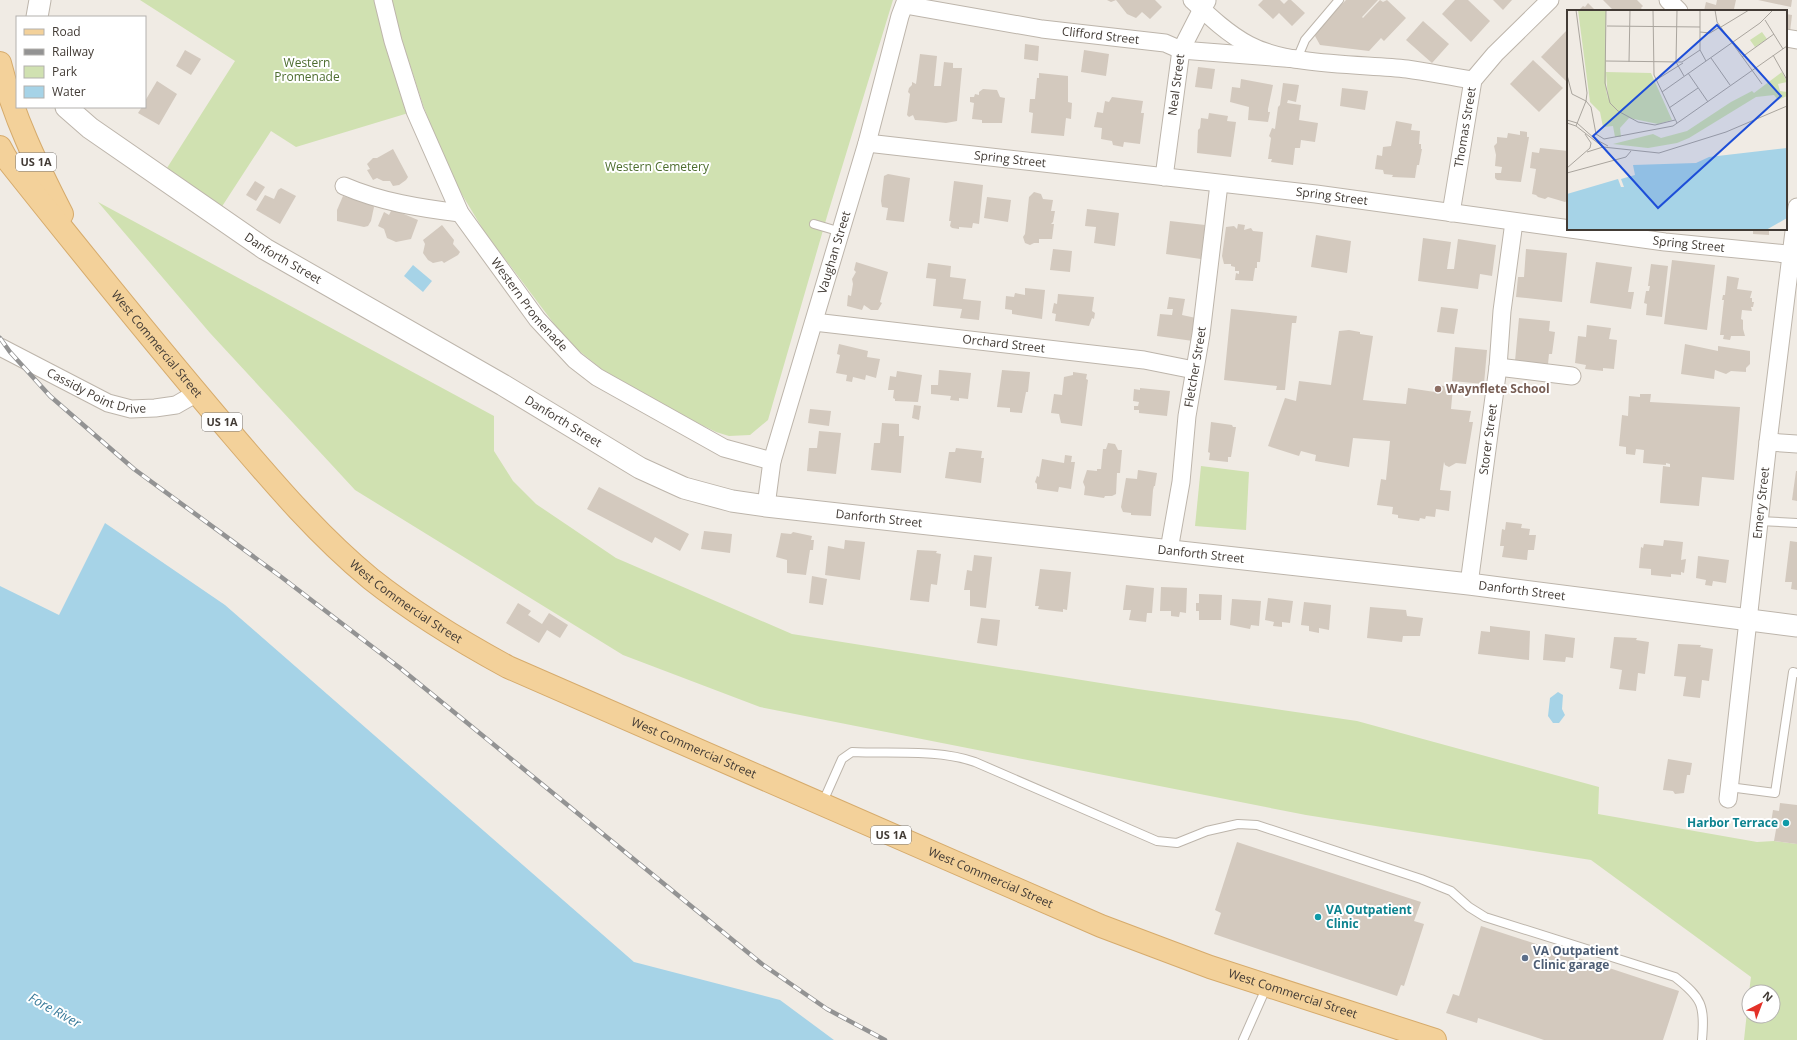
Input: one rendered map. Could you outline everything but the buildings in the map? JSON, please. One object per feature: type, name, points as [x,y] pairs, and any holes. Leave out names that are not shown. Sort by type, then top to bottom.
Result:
[{"type":"main road","name":"West Commercial Street","points":[[0,63],[15,112],[32,155],[84,256]]},
{"type":"main road","name":"West Commercial Street","points":[[2,152],[84,256],[196,393],[303,516],[334,547],[406,606],[475,649],[508,667],[821,805],[1102,926],[1204,965],[1435,1040]]},
{"type":"street","points":[[37,16],[40,0]]},
{"type":"street","name":"Western Promenade","points":[[383,0],[393,41],[415,111],[460,213],[537,319],[575,360],[597,377],[724,448],[772,461]]},
{"type":"street","name":"Thomas Street","points":[[1451,213],[1473,80],[1495,54],[1550,0]]},
{"type":"street","points":[[1668,0],[1678,10]]},
{"type":"street","name":"Clifford Street","points":[[905,2],[1042,29],[1165,43],[1181,50],[1297,59],[1408,70],[1473,80]]},
{"type":"street","name":"Vaughan Street","points":[[766,506],[772,461],[867,143],[905,2]]},
{"type":"street","name":"Clifford Street","points":[[1201,3],[1249,45],[1275,55],[1297,59]]},
{"type":"street","name":"Neal Street","points":[[1164,177],[1181,50],[1201,3]]},
{"type":"street","points":[[1787,38],[1797,40]]},
{"type":"street","name":"Danforth Street","points":[[67,108],[90,128],[265,249],[503,385],[640,468],[684,488],[732,501],[766,506],[1469,584],[1748,621],[1797,626]]},
{"type":"street","name":"Spring Street","points":[[867,143],[1316,194],[1567,229]]},
{"type":"street","name":"Fletcher Street","points":[[1169,550],[1181,482],[1187,416],[1202,327],[1218,184]]},
{"type":"street","points":[[344,186],[358,192],[413,208],[460,213]]},
{"type":"street","name":"Emery Street","points":[[1728,793],[1768,442],[1794,255],[1797,207]]},
{"type":"street","name":"Storer Street","points":[[1469,584],[1498,367],[1502,311],[1514,222]]},
{"type":"street","name":"Spring Street","points":[[1574,230],[1664,242],[1794,255]]},
{"type":"street","name":"Orchard Street","points":[[814,322],[1144,360],[1194,370]]},
{"type":"street","name":"Cassidy Point Drive","points":[[0,347],[108,403],[131,409],[176,405],[196,393]]},
{"type":"street","points":[[1498,367],[1572,376]]},
{"type":"street","points":[[1768,442],[1797,444]]},
{"type":"lane","points":[[1297,59],[1305,40],[1339,0]]},
{"type":"lane","points":[[814,224],[841,232]]},
{"type":"lane","points":[[1759,520],[1797,523]]},
{"type":"lane","points":[[1728,793],[1775,794],[1793,672],[1797,673]]},
{"type":"lane","points":[[821,805],[842,759],[852,752],[935,754],[960,757],[975,762],[1156,841],[1177,843],[1207,831],[1238,824],[1257,825],[1421,878],[1451,891],[1469,907],[1485,917],[1675,976],[1693,991],[1701,1005],[1704,1022],[1702,1040]]},
{"type":"lane","points":[[1243,1040],[1267,985]]},
{"type":"green space","name":"Western Promenade","points":[[140,0],[383,0],[415,111],[296,147],[271,131],[221,208],[167,168],[235,61]]},
{"type":"green space","name":"Western Cemetery","points":[[389,0],[893,0],[828,213],[768,420],[750,435],[729,436],[716,432],[657,403],[604,371],[567,341],[484,231],[449,173],[423,105]]},
{"type":"green space","points":[[98,202],[494,416],[494,451],[513,481],[536,504],[616,558],[792,634],[1138,689],[1357,721],[1599,787],[1598,814],[1757,842],[1774,841],[1797,844],[1797,1040],[1744,1040],[1746,1024],[1781,1024],[1781,984],[1750,984],[1751,977],[1591,860],[1306,815],[760,707],[623,655],[355,490],[210,333]]},
{"type":"green space","points":[[1201,466],[1249,472],[1246,530],[1195,526]]},
{"type":"water","points":[[413,265],[432,281],[423,292],[404,276]]},
{"type":"water","name":"Fore River","points":[[105,523],[225,605],[634,962],[780,1000],[834,1040],[0,1040],[0,586],[59,615]]},
{"type":"water","points":[[1558,692],[1563,695],[1562,709],[1565,715],[1559,723],[1553,723],[1548,716],[1550,698]]},
{"type":"railway","points":[[0,338],[10,352],[50,396],[134,469],[280,576],[400,668],[762,964],[827,1009],[885,1040]]},
{"type":"place","name":"Waynflete School","points":[[1438,389]]},
{"type":"place","name":"Harbor Terrace","points":[[1786,823]]},
{"type":"place","name":"VA Outpatient Clinic","points":[[1318,917]]},
{"type":"place","name":"VA Outpatient Clinic garage","points":[[1525,958]]}]
